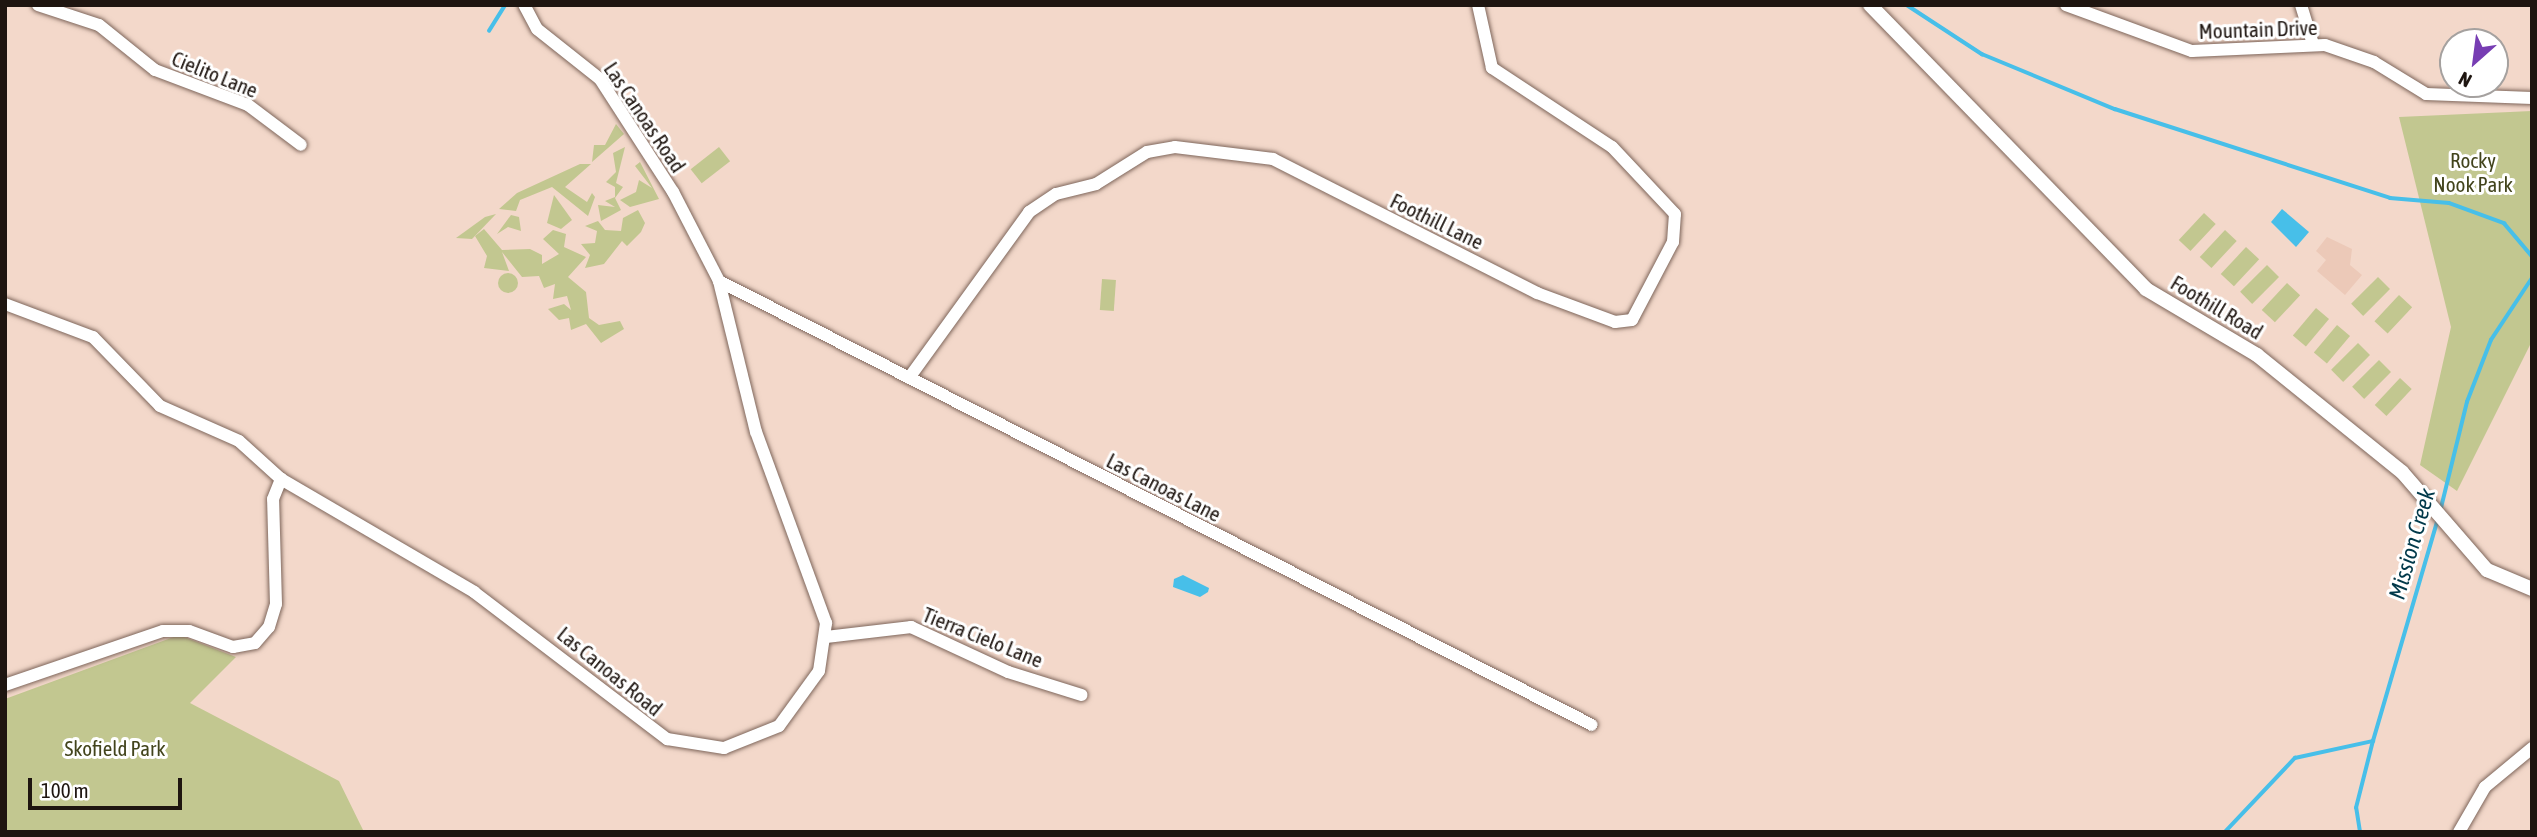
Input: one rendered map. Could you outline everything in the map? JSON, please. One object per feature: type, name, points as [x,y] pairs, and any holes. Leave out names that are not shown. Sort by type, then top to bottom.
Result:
[{"type":"main road","name":"Foothill Road","points":[[1870,5],[2146,289],[2257,355],[2402,472],[2487,570],[2532,589]]},
{"type":"street","name":"Cielito Lane","points":[[38,5],[99,25],[155,70],[247,105],[301,145]]},
{"type":"street","name":"Las Canoas Road","points":[[5,304],[93,337],[160,407],[239,441],[281,479],[485,600],[630,717],[678,744],[724,748],[779,726],[820,671],[826,637],[821,605],[741,383],[719,281],[670,188],[600,79],[537,29],[524,5]]},
{"type":"street","name":"Foothill Lane","points":[[909,378],[1029,212],[1056,194],[1096,184],[1147,152],[1175,147],[1272,159],[1537,293],[1615,321],[1632,320],[1673,242],[1675,214],[1603,139],[1492,68],[1478,5]]},
{"type":"street","name":"Mountain Drive","points":[[2066,5],[2192,51],[2313,44],[2358,54],[2426,94],[2532,98]]},
{"type":"street","points":[[2301,5],[2313,44]]},
{"type":"street","name":"Las Canoas Lane","points":[[719,281],[1592,725]]},
{"type":"street","points":[[5,685],[163,631],[189,631],[233,647],[255,643],[270,627],[276,604],[273,504],[281,479]]},
{"type":"street","name":"Tierra Cielo Lane","points":[[826,637],[911,627],[1008,673],[1082,695]]},
{"type":"street","points":[[2459,832],[2485,787],[2532,748]]},
{"type":"shaded area","points":[[2327,237],[2352,249],[2350,265],[2362,275],[2345,295],[2317,271],[2326,260],[2316,251]]},
{"type":"green space","name":"Rocky Nook Park","points":[[2532,111],[2532,341],[2457,491],[2420,465],[2451,327],[2399,117]]},
{"type":"green space","points":[[616,124],[624,134],[592,162],[594,145],[605,145]]},
{"type":"green space","points":[[625,147],[616,183],[623,187],[615,198],[621,210],[601,221],[598,205],[615,207],[605,201],[615,197],[615,187],[606,182],[616,172],[613,153]]},
{"type":"green space","points":[[719,147],[730,161],[702,183],[691,169]]},
{"type":"green space","points":[[640,162],[659,199],[630,207],[620,200],[636,192],[639,180],[652,188],[635,166]]},
{"type":"green space","points":[[580,164],[591,164],[565,187],[587,202],[592,193],[595,197],[588,216],[552,187],[520,200],[516,211],[499,209],[517,193]]},
{"type":"green space","points":[[554,195],[572,220],[561,229],[547,223]]},
{"type":"green space","points":[[638,210],[645,223],[641,232],[627,246],[622,241],[604,264],[585,268],[590,255],[581,244],[595,243],[597,231],[585,226],[598,221],[605,230],[621,231],[623,218]]},
{"type":"green space","points":[[2204,213],[2216,224],[2190,251],[2179,240]]},
{"type":"green space","points":[[496,214],[472,239],[456,238],[485,217]]},
{"type":"green space","points":[[511,215],[519,217],[521,231],[508,227],[497,234]]},
{"type":"green space","points":[[484,229],[502,250],[530,249],[542,255],[542,264],[559,254],[543,239],[553,230],[566,234],[564,247],[586,257],[568,277],[586,292],[589,318],[599,325],[620,321],[624,329],[601,343],[586,324],[571,330],[569,318],[559,320],[548,309],[564,304],[571,310],[567,296],[553,299],[555,284],[544,288],[539,276],[522,277],[502,252],[509,271],[484,268],[487,256],[475,236]]},
{"type":"green space","points":[[2225,230],[2237,241],[2211,268],[2200,257]]},
{"type":"green space","points":[[2246,247],[2259,259],[2234,286],[2221,274]]},
{"type":"green space","points":[[2267,265],[2279,277],[2252,304],[2240,292]]},
{"type":"green space","points":[[508,273],[515,276],[518,283],[515,290],[508,293],[501,290],[498,283],[501,276]]},
{"type":"green space","points":[[2378,277],[2390,289],[2363,316],[2351,304]]},
{"type":"green space","points":[[1102,279],[1116,280],[1114,311],[1100,310]]},
{"type":"green space","points":[[2287,283],[2300,295],[2275,322],[2262,310]]},
{"type":"green space","points":[[2399,295],[2412,307],[2388,334],[2374,321]]},
{"type":"green space","points":[[2316,308],[2329,319],[2306,347],[2293,336]]},
{"type":"green space","points":[[2337,325],[2350,336],[2327,364],[2314,353]]},
{"type":"green space","points":[[2358,343],[2370,355],[2343,382],[2331,370]]},
{"type":"green space","points":[[2379,360],[2391,372],[2364,399],[2352,387]]},
{"type":"green space","points":[[2400,378],[2412,389],[2386,416],[2375,405]]},
{"type":"green space","name":"Skofield Park","points":[[179,635],[236,657],[190,703],[339,781],[364,832],[5,832],[5,699]]},
{"type":"water","points":[[2282,209],[2309,232],[2296,247],[2271,222]]},
{"type":"water","points":[[1183,575],[1209,588],[1208,592],[1200,597],[1173,587],[1174,579]]},
{"type":"waterway","points":[[489,31],[505,5]]},
{"type":"waterway","points":[[1907,5],[1982,54],[2115,109],[2390,198],[2449,203],[2504,223],[2532,256]]},
{"type":"waterway","name":"Mission Creek","points":[[2440,512],[2467,402],[2491,340],[2532,278]]},
{"type":"waterway","name":"Mission Creek","points":[[2360,832],[2356,808],[2438,519]]},
{"type":"waterway","points":[[2225,832],[2295,758],[2373,741]]}]
